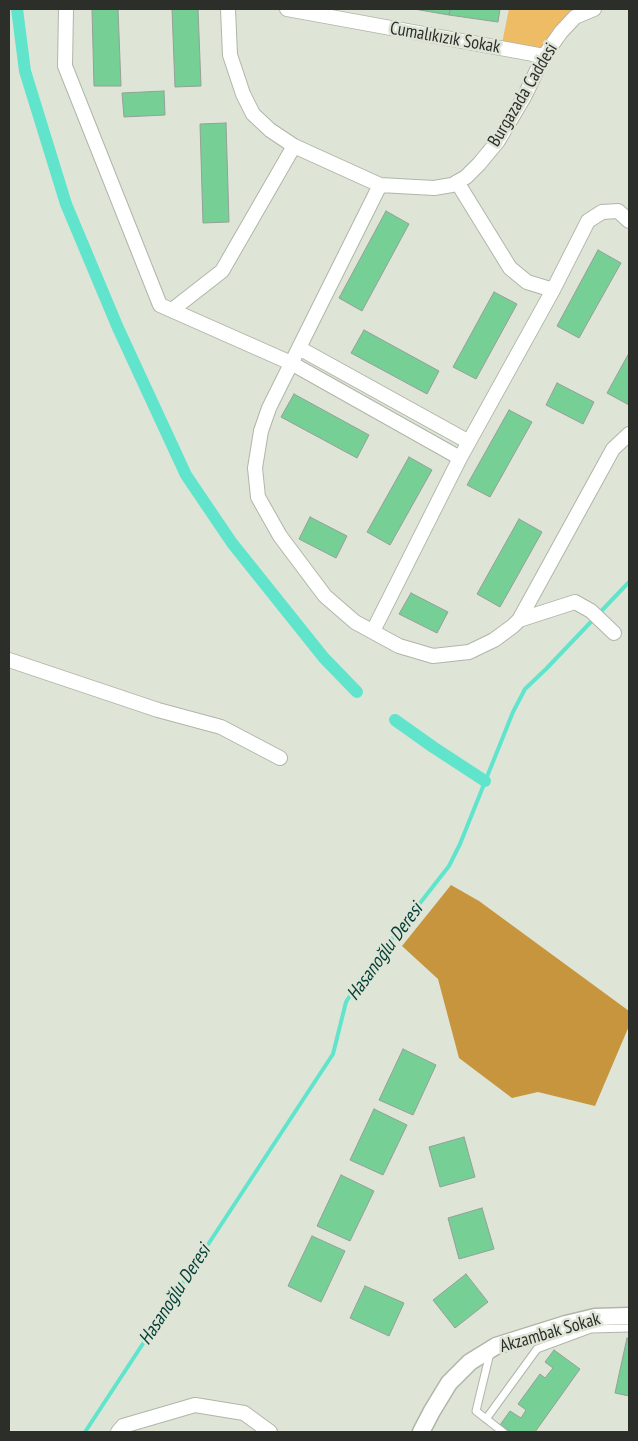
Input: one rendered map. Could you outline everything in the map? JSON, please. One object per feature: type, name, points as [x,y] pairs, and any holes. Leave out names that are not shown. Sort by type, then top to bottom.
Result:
[{"type":"street","points":[[66,9],[65,66],[160,304],[291,363],[460,458]]},
{"type":"street","name":"Burgazada Caddesi","points":[[228,9],[230,55],[243,94],[253,114],[270,130],[294,146],[380,186],[434,188],[452,185],[466,177],[479,164],[498,141],[524,97],[544,56],[561,32],[575,17],[594,9]]},
{"type":"street","name":"Cumalıkızık Sokak","points":[[287,9],[544,56]]},
{"type":"street","points":[[172,310],[222,272],[294,146]]},
{"type":"street","points":[[457,182],[510,268],[527,282],[553,290]]},
{"type":"street","points":[[380,186],[269,408],[261,431],[255,468],[258,497],[280,536],[325,596],[355,622],[399,646],[433,656],[470,652],[494,640],[519,620],[613,449],[629,434]]},
{"type":"street","points":[[373,631],[460,458],[553,290],[588,221],[602,212],[618,211],[629,221]]},
{"type":"street","points":[[299,348],[469,442]]},
{"type":"street","points":[[519,620],[575,602],[591,611],[614,633]]},
{"type":"street","points":[[9,660],[158,710],[221,727],[280,758]]},
{"type":"street","name":"Akzambak Sokak","points":[[421,1432],[449,1383],[470,1362],[491,1349],[566,1324],[595,1317],[629,1316]]},
{"type":"street","points":[[118,1432],[123,1426],[195,1405],[244,1413],[270,1432]]},
{"type":"lane","points":[[486,1419],[537,1349],[591,1328],[629,1328]]},
{"type":"lane","points":[[491,1349],[476,1411],[503,1432]]},
{"type":"shaded area","points":[[509,9],[594,9],[544,56],[501,48]]},
{"type":"shaded area","points":[[451,885],[479,901],[629,1011],[629,1026],[595,1106],[538,1092],[512,1098],[459,1058],[438,979],[402,946]]},
{"type":"building","points":[[92,9],[118,9],[121,86],[94,86]]},
{"type":"building","points":[[172,9],[198,9],[201,86],[175,87]]},
{"type":"building","points":[[414,9],[450,9],[449,15]]},
{"type":"building","points":[[450,9],[500,9],[498,22],[449,15]]},
{"type":"building","points":[[164,91],[165,115],[124,117],[122,93]]},
{"type":"building","points":[[226,123],[229,222],[203,223],[200,124]]},
{"type":"building","points":[[386,211],[409,224],[362,311],[339,298]]},
{"type":"building","points":[[598,250],[621,263],[579,338],[557,326]]},
{"type":"building","points":[[494,292],[517,304],[476,379],[453,367]]},
{"type":"building","points":[[364,330],[439,371],[427,394],[351,353]]},
{"type":"building","points":[[629,353],[629,405],[607,393]]},
{"type":"building","points":[[557,383],[594,402],[583,424],[546,405]]},
{"type":"building","points":[[294,394],[369,435],[357,458],[281,417]]},
{"type":"building","points":[[509,410],[532,422],[490,497],[467,485]]},
{"type":"building","points":[[409,457],[432,470],[390,545],[367,532]]},
{"type":"building","points":[[310,517],[347,536],[336,558],[299,539]]},
{"type":"building","points":[[519,519],[542,532],[500,607],[477,594]]},
{"type":"building","points":[[411,593],[448,612],[437,633],[399,614]]},
{"type":"building","points":[[403,1049],[436,1065],[413,1115],[379,1100]]},
{"type":"building","points":[[374,1109],[407,1125],[383,1175],[350,1160]]},
{"type":"building","points":[[464,1137],[475,1177],[440,1187],[429,1147]]},
{"type":"building","points":[[341,1175],[374,1191],[350,1241],[317,1226]]},
{"type":"building","points":[[482,1208],[494,1249],[459,1259],[448,1218]]},
{"type":"building","points":[[312,1236],[345,1251],[321,1302],[288,1286]]},
{"type":"building","points":[[466,1274],[488,1302],[455,1328],[433,1300]]},
{"type":"building","points":[[365,1286],[404,1303],[389,1336],[350,1318]]},
{"type":"building","points":[[627,1338],[629,1339],[629,1396],[615,1393]]},
{"type":"building","points":[[554,1350],[580,1369],[535,1432],[511,1432],[500,1425],[510,1411],[521,1418],[526,1410],[518,1404],[540,1374],[545,1378],[553,1368],[545,1362]]},
{"type":"waterway","points":[[17,9],[25,71],[66,204],[118,328],[186,475],[232,543],[324,658],[357,692]]},
{"type":"waterway","name":"Hasanoğlu Deresi","points":[[85,1432],[333,1054],[346,1002],[360,980],[449,866],[460,844],[513,712],[525,689],[629,582]]},
{"type":"waterway","points":[[395,720],[485,781]]}]
